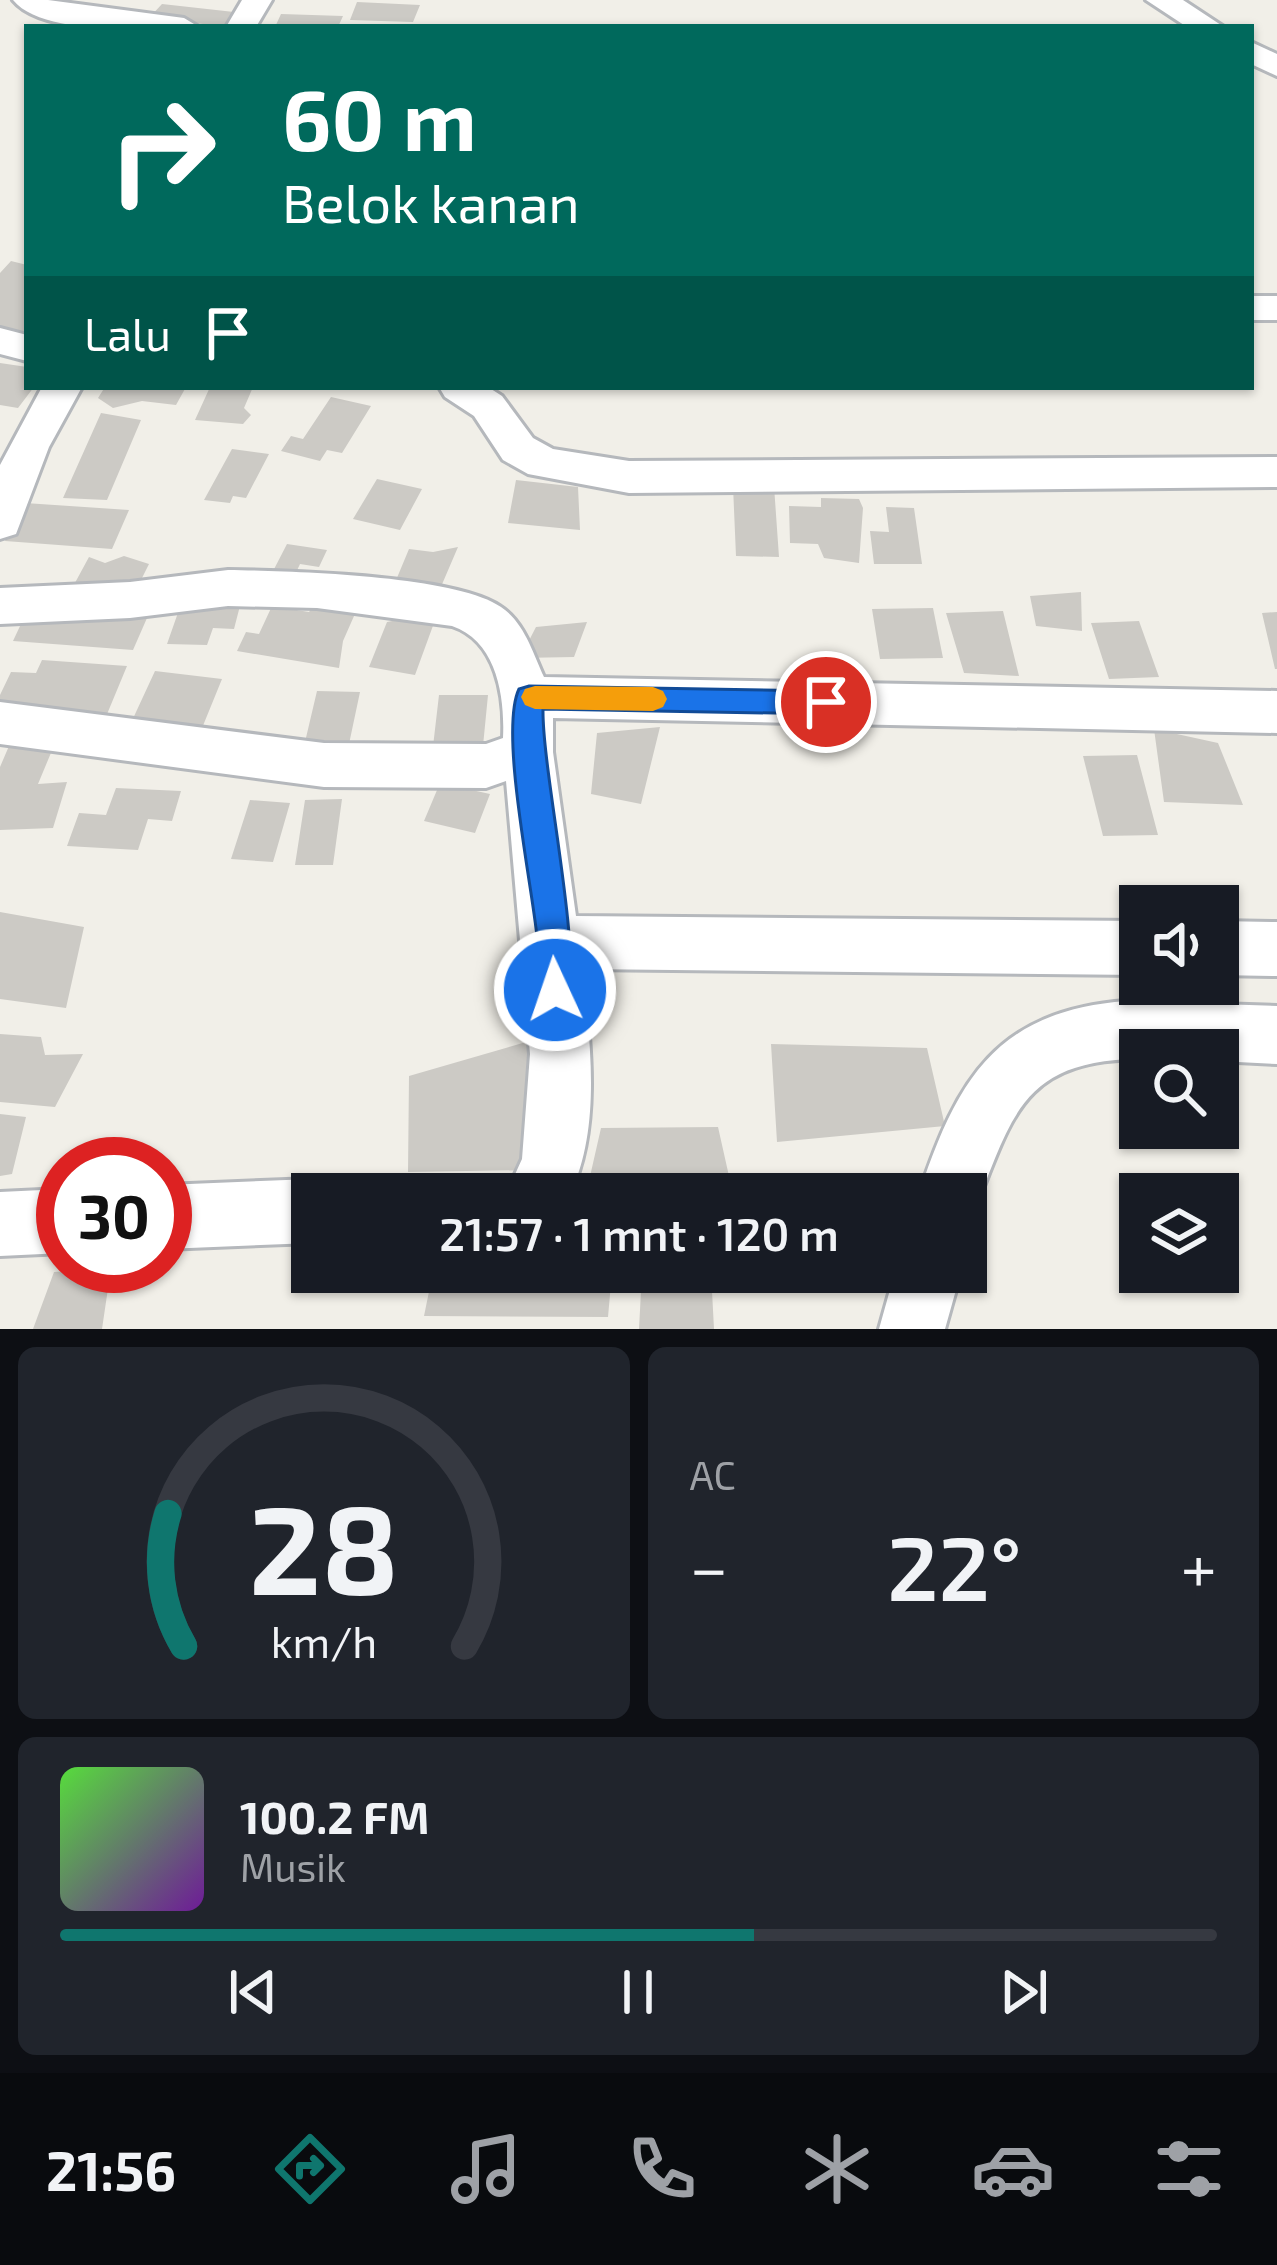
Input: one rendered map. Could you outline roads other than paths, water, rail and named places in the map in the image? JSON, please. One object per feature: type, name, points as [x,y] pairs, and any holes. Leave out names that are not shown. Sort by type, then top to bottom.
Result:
[{"type":"street","points":[[28,0],[46,11],[158,24]]},
{"type":"street","points":[[1161,0],[1204,24]]},
{"type":"street","points":[[0,521],[14,445],[60,390]]},
{"type":"street","points":[[464,390],[488,406],[518,449],[543,463],[575,472],[628,477],[1277,472]]},
{"type":"street","points":[[0,606],[130,600],[228,588],[317,590],[452,608],[483,618],[500,634],[529,724],[553,942],[559,1133],[551,1173]]},
{"type":"street","points":[[0,723],[324,765],[486,766],[529,724],[1277,712]]},
{"type":"street","points":[[553,942],[1119,949]]},
{"type":"street","points":[[1239,949],[1277,949]]},
{"type":"street","points":[[956,1173],[962,1152],[994,1100],[1020,1065],[1046,1046],[1105,1032],[1277,1035]]},
{"type":"street","points":[[192,1216],[291,1212]]},
{"type":"street","points":[[0,1224],[36,1222]]},
{"type":"street","points":[[912,1329],[922,1293]]}]
